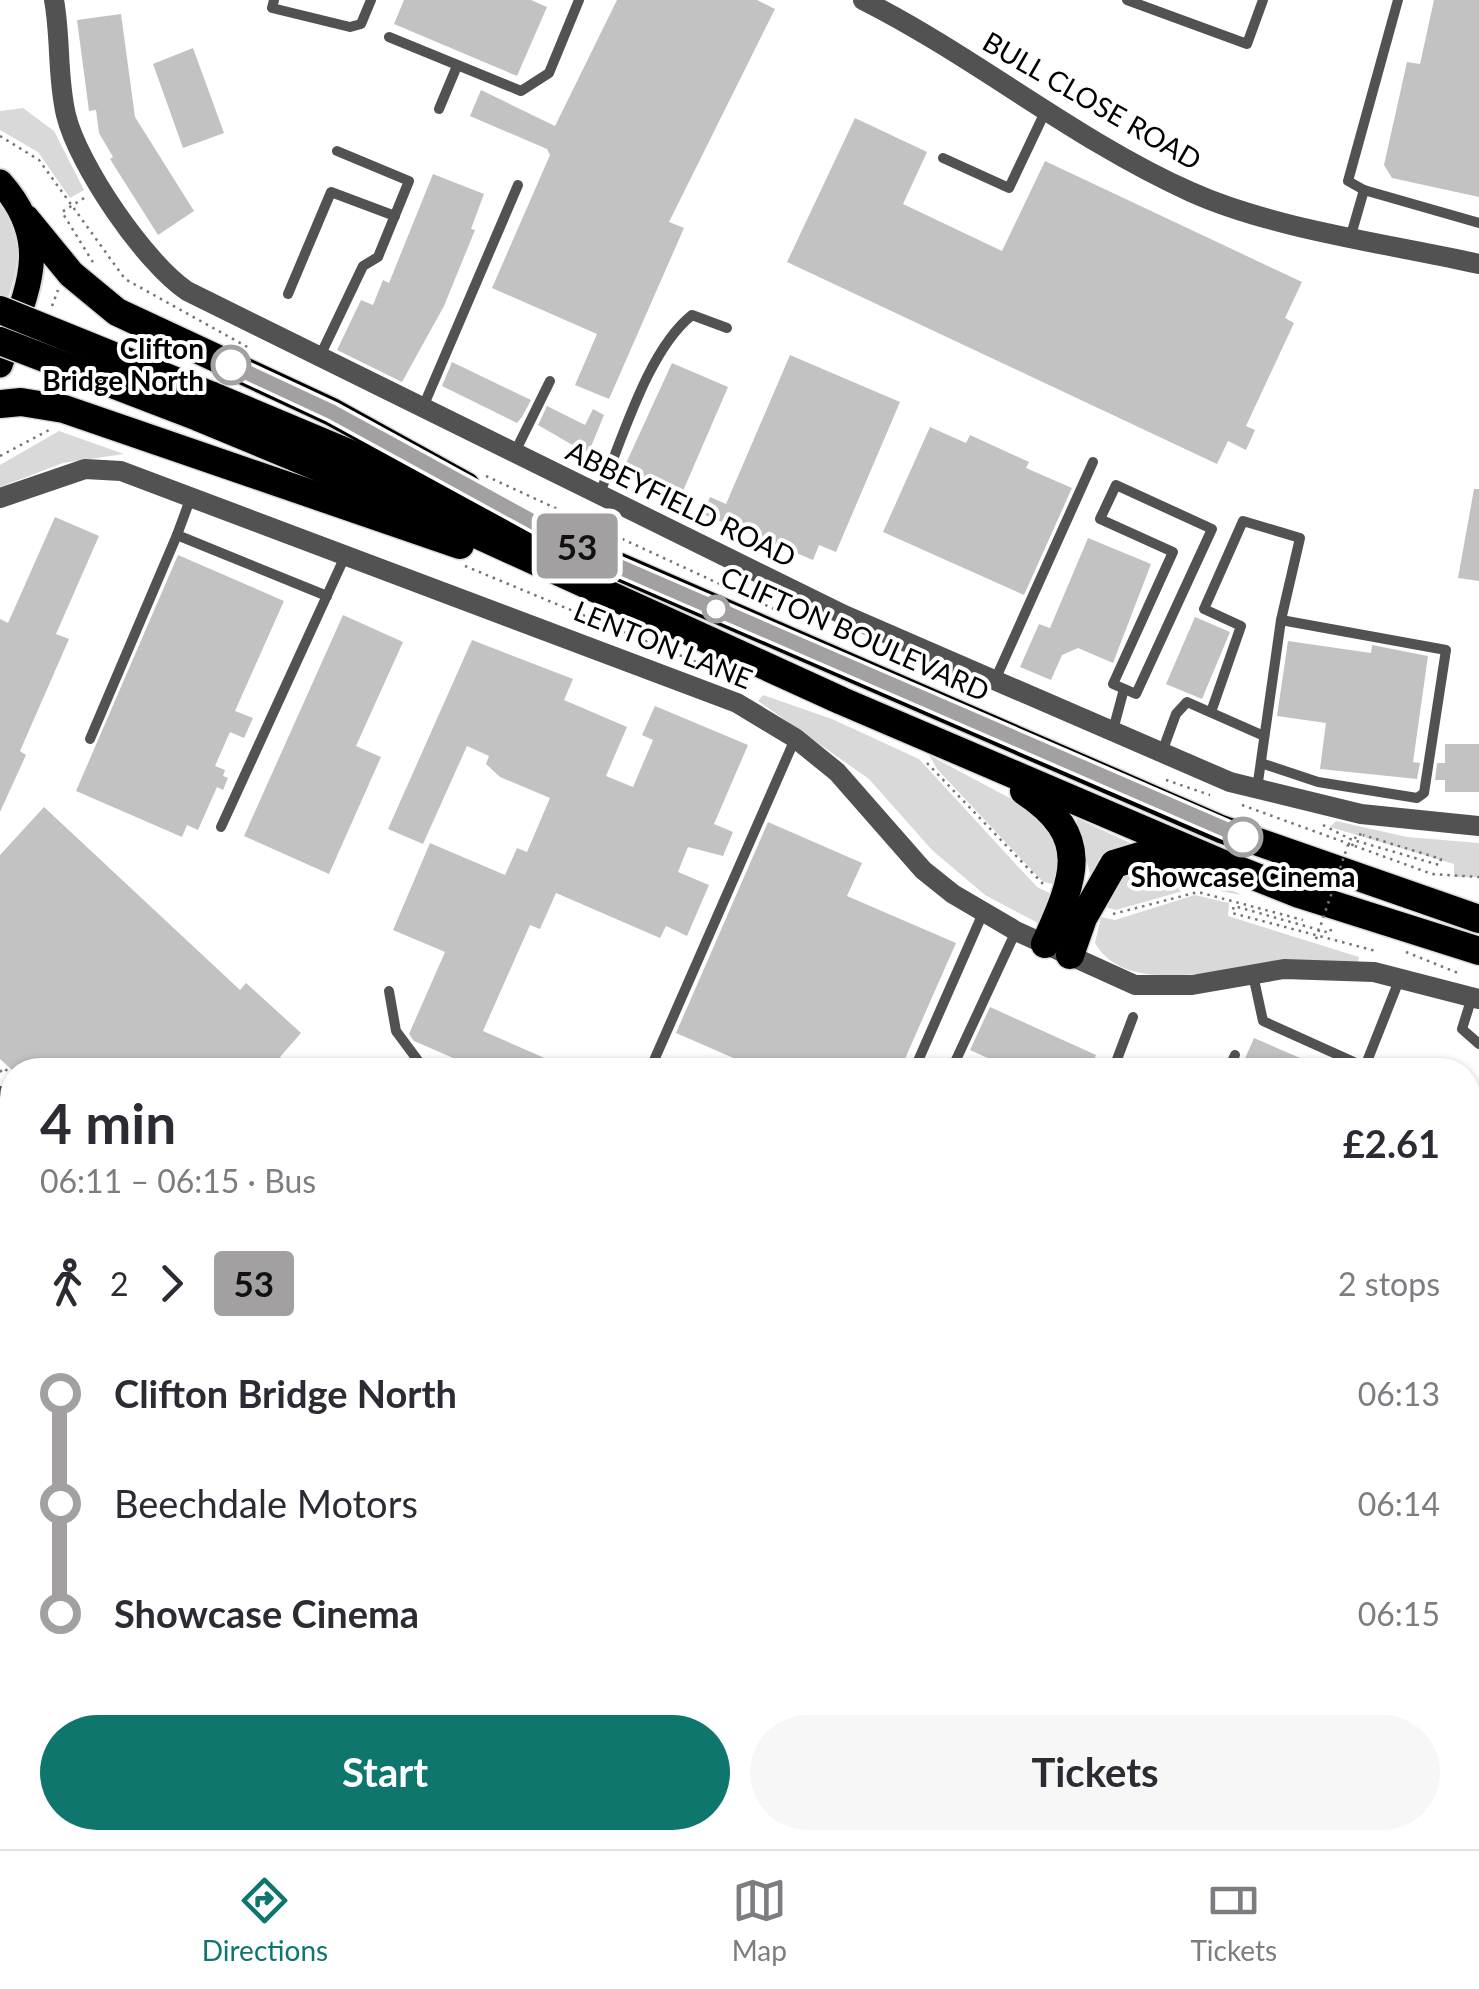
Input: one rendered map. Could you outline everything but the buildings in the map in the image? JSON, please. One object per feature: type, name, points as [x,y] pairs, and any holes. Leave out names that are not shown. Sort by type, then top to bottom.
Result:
[{"type":"highway","points":[[26,219],[71,274],[117,312],[332,412],[599,558]]},
{"type":"highway","points":[[0,310],[586,586],[932,740],[1298,894],[1474,981]]},
{"type":"highway","points":[[0,341],[204,406]]},
{"type":"highway","points":[[0,404],[20,402],[64,410],[586,586]]},
{"type":"highway","name":"CLIFTON BOULEVARD","points":[[204,406],[599,558],[1221,830],[1479,918]]},
{"type":"highway","points":[[932,740],[1044,804],[1064,827],[1074,857],[1058,949]]},
{"type":"highway","points":[[1058,949],[1114,864],[1128,856],[1163,855],[1298,894]]},
{"type":"main road","points":[[0,182],[26,219],[33,264],[0,365]]},
{"type":"street","name":"ABBEYFIELD ROAD","points":[[54,0],[68,120],[82,154],[158,267],[187,291],[844,615],[1162,753],[1257,790],[1361,814],[1479,826]]},
{"type":"street","name":"BULL CLOSE ROAD","points":[[863,0],[1194,194],[1479,264]]},
{"type":"street","name":"LENTON LANE","points":[[0,498],[74,472],[106,468],[701,686],[795,738],[837,772],[923,870],[983,913],[1016,932],[1135,984],[1160,988],[1284,970],[1374,972],[1400,978],[1474,981]]},
{"type":"lane","points":[[274,0],[272,8],[350,28],[361,24],[371,0]]},
{"type":"lane","points":[[389,37],[521,91],[532,88],[549,73],[579,0]]},
{"type":"lane","points":[[1126,0],[1246,44],[1263,0]]},
{"type":"lane","points":[[1398,0],[1348,181],[1364,190],[1479,223]]},
{"type":"lane","points":[[439,109],[457,66]]},
{"type":"lane","points":[[943,158],[1009,188],[1046,110]]},
{"type":"lane","points":[[320,356],[363,266],[378,257],[409,182],[337,151]]},
{"type":"lane","points":[[423,407],[518,185]]},
{"type":"lane","points":[[1351,235],[1364,190]]},
{"type":"lane","points":[[288,294],[331,192],[395,216]]},
{"type":"lane","points":[[599,496],[654,365],[677,327],[692,315],[727,328]]},
{"type":"lane","points":[[514,453],[550,381]]},
{"type":"lane","points":[[995,680],[1093,462]]},
{"type":"lane","points":[[1116,485],[1212,529],[1136,694],[1124,689],[1112,684],[1173,552],[1100,519],[1116,485]]},
{"type":"lane","points":[[90,740],[191,497]]},
{"type":"lane","points":[[1211,712],[1241,626],[1204,610],[1243,521],[1300,538],[1281,620],[1257,790]]},
{"type":"lane","points":[[177,534],[328,596]]},
{"type":"lane","points":[[221,827],[346,553]]},
{"type":"lane","points":[[1260,763],[1318,782],[1417,798],[1424,793],[1446,650],[1281,620]]},
{"type":"lane","points":[[1113,732],[1124,689]]},
{"type":"lane","points":[[1162,753],[1176,714],[1187,702],[1264,736]]},
{"type":"lane","points":[[655,1058],[795,738]]},
{"type":"lane","points":[[919,1058],[983,913]]},
{"type":"lane","points":[[957,1058],[1016,932]]},
{"type":"lane","points":[[1252,974],[1264,1021],[1343,1058]]},
{"type":"lane","points":[[1368,1058],[1400,978]]},
{"type":"lane","points":[[1474,981],[1462,1030],[1479,1044]]},
{"type":"lane","points":[[389,991],[396,1031],[416,1058]]},
{"type":"lane","points":[[1118,1058],[1134,1017]]},
{"type":"path","points":[[0,136],[38,160],[113,268],[195,321],[180,319]]},
{"type":"path","points":[[71,207],[62,212],[100,273]]},
{"type":"path","points":[[74,246],[78,236]]},
{"type":"path","points":[[0,456],[57,427]]},
{"type":"path","points":[[1324,826],[1350,839],[1439,865],[1441,859],[1356,834],[1352,848]]},
{"type":"path","points":[[1316,938],[1350,839]]},
{"type":"path","points":[[1103,912],[1118,914],[1198,892],[1332,928],[1330,933],[1234,906],[1232,913],[1316,938],[1376,950],[1378,939]]},
{"type":"path","points":[[1403,951],[1474,981]]},
{"type":"shaded area","points":[[23,108],[54,131],[84,190],[70,198],[38,152],[0,130],[0,111]]},
{"type":"shaded area","points":[[0,204],[15,232],[17,261],[0,320]]},
{"type":"shaded area","points":[[59,431],[124,454],[63,463],[0,487],[0,465]]},
{"type":"shaded area","points":[[763,695],[832,719],[919,759],[1037,887],[1060,898],[1046,921],[1038,923],[985,895],[932,850],[869,779],[758,701]]},
{"type":"shaded area","points":[[929,755],[1043,816],[1059,830],[1058,886],[1042,881],[937,769]]},
{"type":"shaded area","points":[[1076,818],[1137,846],[1081,896],[1090,874]]},
{"type":"shaded area","points":[[1336,821],[1407,837],[1479,843],[1479,877],[1454,877],[1454,864],[1330,827]]},
{"type":"shaded area","points":[[1151,863],[1195,874],[1242,895],[1197,887],[1116,910],[1105,907],[1122,878]]},
{"type":"shaded area","points":[[1195,895],[1229,903],[1228,916],[1359,957],[1357,967],[1295,961],[1159,975],[1133,971],[1111,961],[1095,943],[1101,917],[1115,920]]},
{"type":"bus line","name":"53","points":[[231,365],[332,412],[599,558],[1243,837]]},
{"type":"place","name":"Clifton Bridge North","points":[[231,365]]},
{"type":"place","name":"Showcase Cinema","points":[[1243,837]]}]
